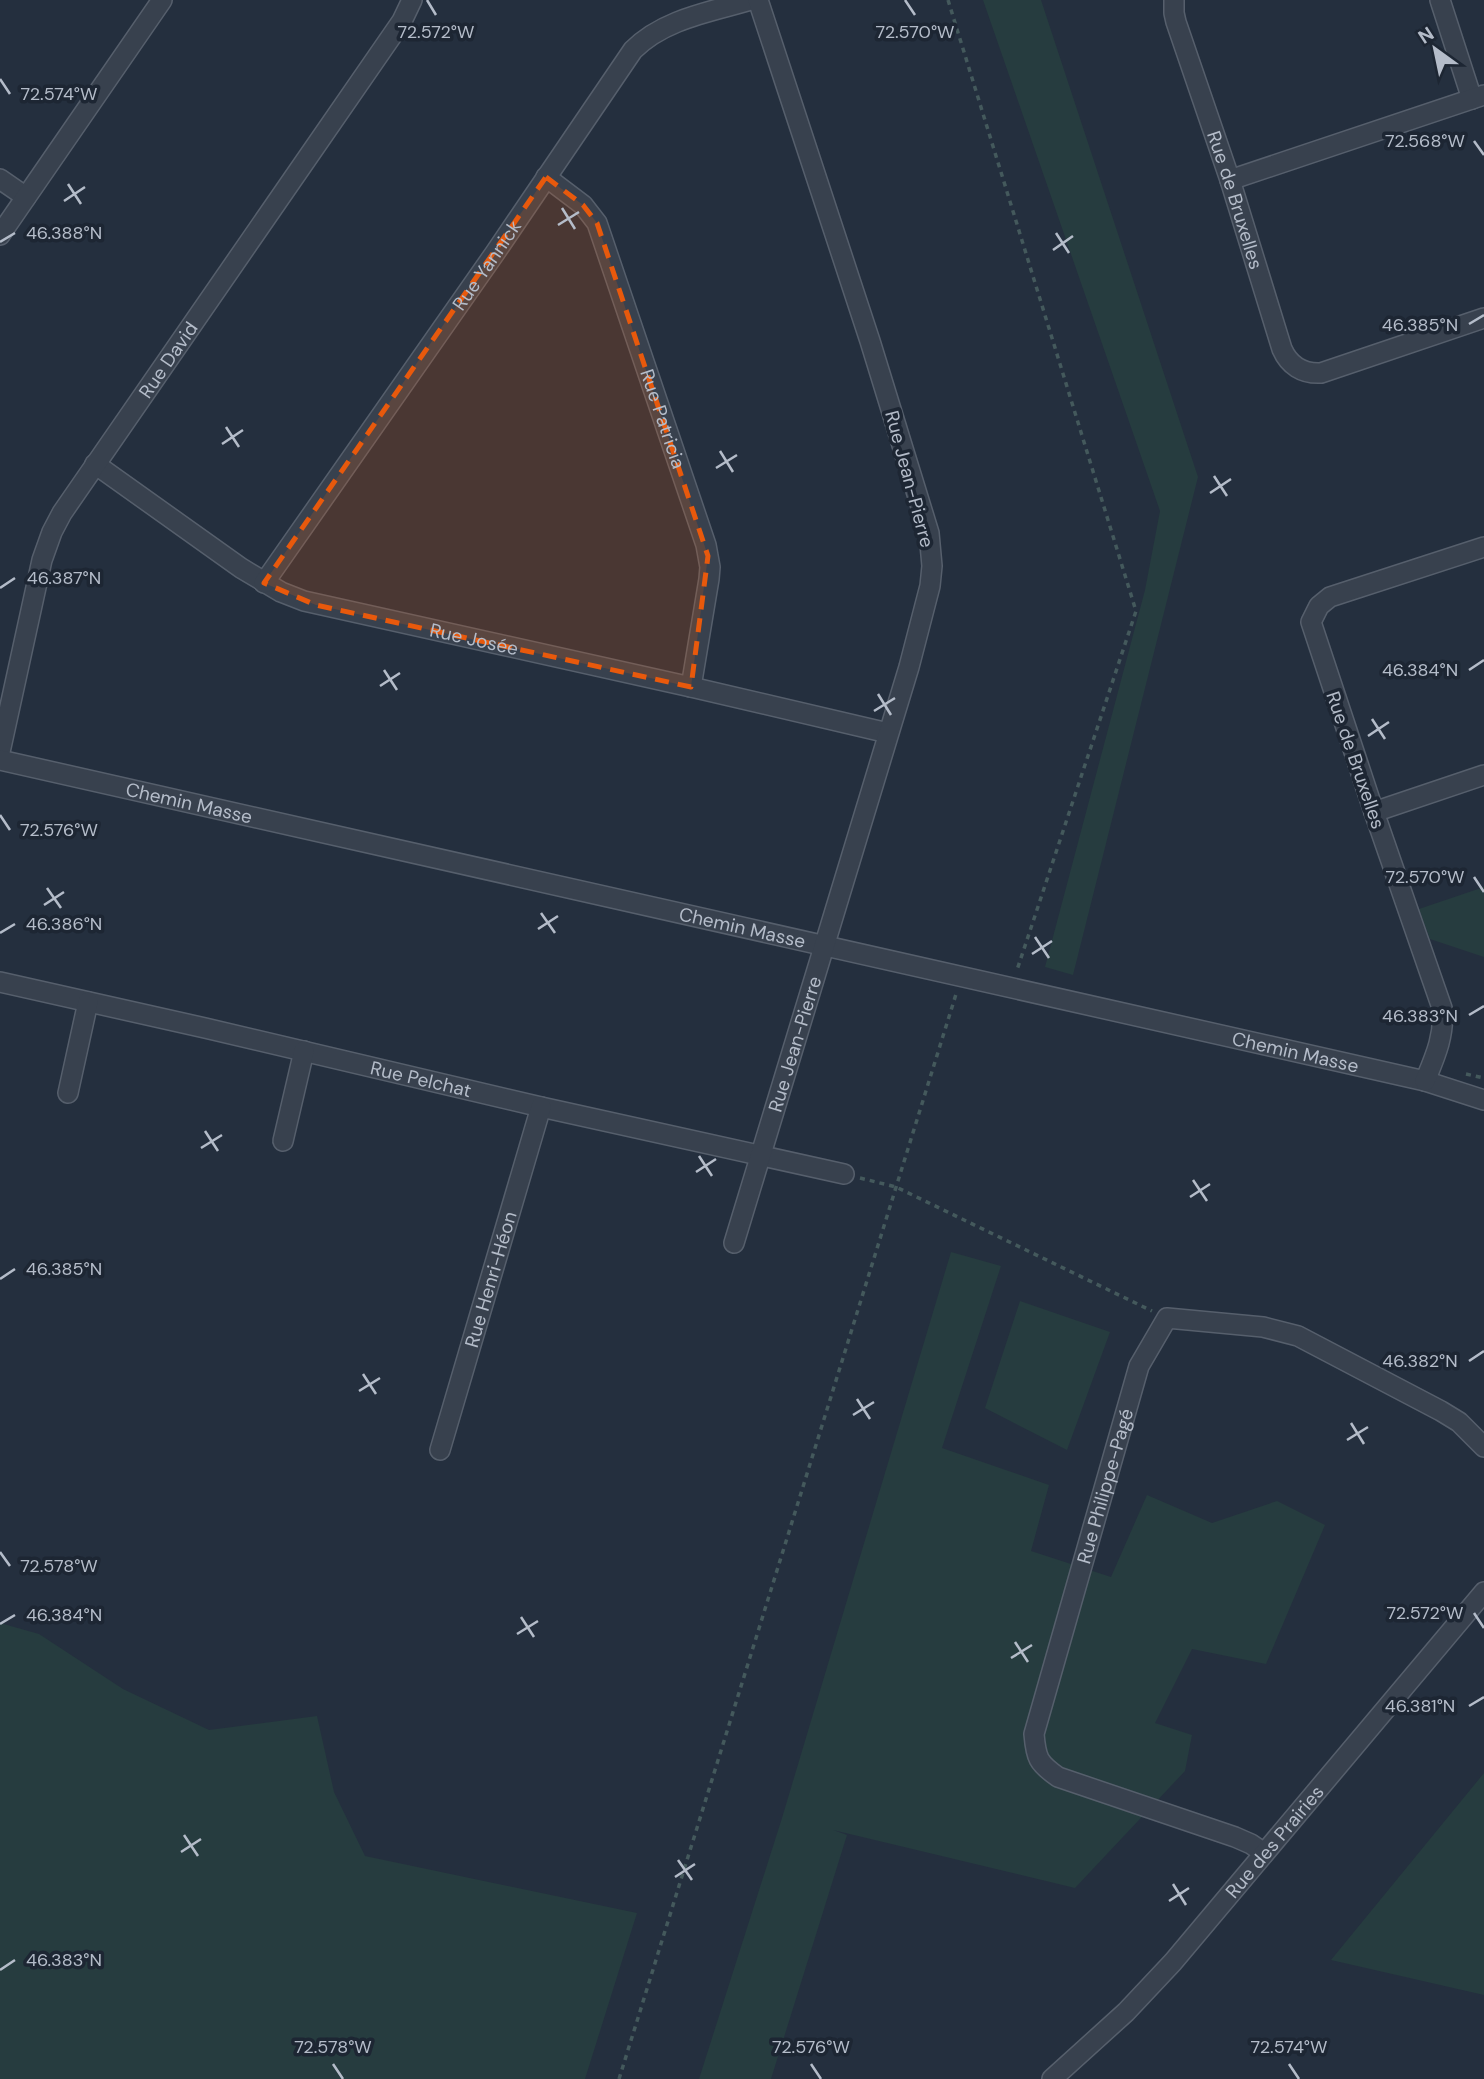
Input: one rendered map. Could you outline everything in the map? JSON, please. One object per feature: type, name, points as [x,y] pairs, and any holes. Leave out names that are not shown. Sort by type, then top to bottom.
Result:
[{"type":"street","points":[[0,235],[162,0]]},
{"type":"street","name":"Rue David","points":[[0,752],[45,550],[62,513],[402,21],[412,0]]},
{"type":"street","name":"Rue Yannick","points":[[264,583],[627,57],[639,44],[671,24],[751,0]]},
{"type":"street","name":"Rue Jean-Pierre","points":[[734,1244],[915,645],[930,586],[932,566],[929,533],[870,341],[758,0]]},
{"type":"street","name":"Rue de Bruxelles","points":[[1174,0],[1176,22],[1286,357],[1298,369],[1321,373],[1484,318]]},
{"type":"street","points":[[1230,180],[1478,97],[1440,0]]},
{"type":"street","name":"Rue Patricia","points":[[546,177],[583,205],[597,223],[706,545],[709,579],[691,687]]},
{"type":"street","points":[[0,179],[26,197]]},
{"type":"street","name":"Rue Josée","points":[[95,464],[264,583],[316,605],[888,733]]},
{"type":"street","name":"Rue de Bruxelles","points":[[1425,1081],[1440,1041],[1442,1008],[1312,628],[1313,617],[1324,600],[1331,597],[1484,547]]},
{"type":"street","name":"Chemin Masse","points":[[0,760],[1425,1081],[1484,1100]]},
{"type":"street","points":[[1374,812],[1484,775]]},
{"type":"street","name":"Rue Pelchat","points":[[0,982],[844,1174]]},
{"type":"street","points":[[68,1093],[88,1002]]},
{"type":"street","points":[[283,1140],[304,1051]]},
{"type":"street","name":"Rue Henri-Héon","points":[[440,1450],[541,1107]]},
{"type":"street","points":[[1167,1318],[1262,1326],[1298,1336],[1441,1411],[1459,1422],[1484,1447]]},
{"type":"street","name":"Rue Philippe-Pagé","points":[[1167,1318],[1139,1366],[1034,1734],[1036,1754],[1042,1766],[1058,1777],[1235,1837],[1264,1853]]},
{"type":"street","name":"Rue des Prairies","points":[[1052,2079],[1142,1995],[1173,1962],[1484,1592]]},
{"type":"path","points":[[948,0],[1136,611],[1011,989]]},
{"type":"path","points":[[619,2079],[961,978]]},
{"type":"path","points":[[844,1174],[896,1187],[1167,1318]]},
{"type":"highlighted area","points":[[546,177],[583,205],[597,223],[708,556],[691,687],[316,605],[264,583]]},
{"type":"green space","points":[[983,0],[1041,0],[1198,477],[1073,975],[1045,967],[1145,590],[1160,511]]},
{"type":"green space","points":[[1484,887],[1484,957],[1430,939],[1419,909]]},
{"type":"green space","points":[[951,1252],[1001,1266],[942,1448],[1049,1485],[1031,1551],[1111,1577],[1147,1495],[1212,1523],[1277,1501],[1325,1525],[1266,1664],[1192,1649],[1155,1723],[1192,1735],[1185,1771],[1075,1888],[833,1830],[847,1835],[771,2079],[699,2079],[782,1818]]},
{"type":"green space","points":[[1020,1301],[1110,1332],[1067,1450],[985,1408]]},
{"type":"green space","points":[[0,1623],[39,1634],[123,1689],[209,1730],[317,1716],[334,1792],[365,1856],[637,1913],[585,2079],[0,2079]]},
{"type":"green space","points":[[1484,1773],[1484,1995],[1331,1960]]}]
